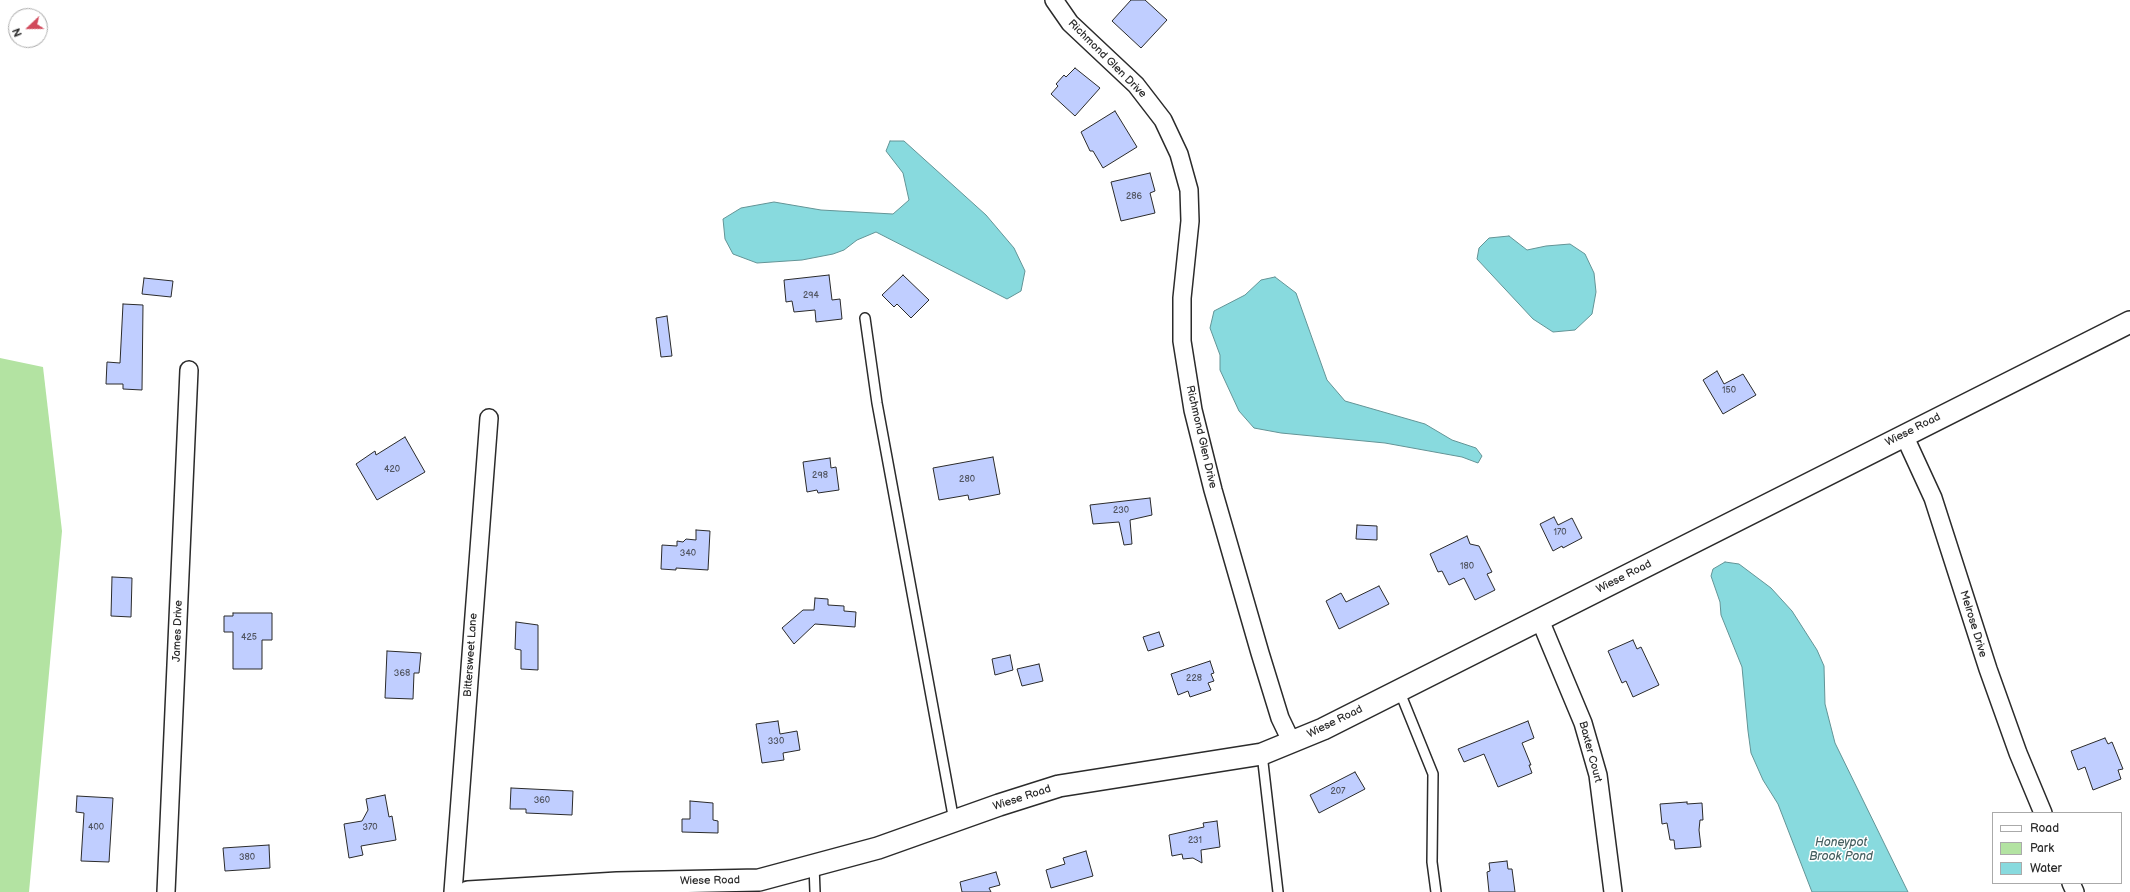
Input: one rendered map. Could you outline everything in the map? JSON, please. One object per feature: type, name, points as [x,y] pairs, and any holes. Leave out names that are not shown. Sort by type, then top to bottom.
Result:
[{"type":"street","name":"Richmond Glen Drive","points":[[1054,0],[1070,23],[1136,86],[1163,120],[1179,154],[1189,190],[1190,221],[1182,298],[1182,341],[1193,410],[1213,490],[1260,653],[1280,718],[1292,743]]},
{"type":"street","name":"Wiese Road","points":[[468,892],[617,883],[759,880],[878,848],[1059,786],[1262,754],[1292,743],[1400,690],[2130,322]]},
{"type":"street","name":"James Drive","points":[[166,892],[189,370]]},
{"type":"street","name":"Bittersweet Lane","points":[[453,892],[489,418]]},
{"type":"street","name":"Melrose Drive","points":[[1904,435],[1933,498],[1988,669],[2018,753],[2042,812]]},
{"type":"street","name":"Baxter Court","points":[[1540,620],[1583,723],[1598,775],[1613,892]]},
{"type":"lane","points":[[865,318],[876,403],[954,821]]},
{"type":"lane","points":[[1400,690],[1433,774],[1432,862],[1436,892]]},
{"type":"lane","points":[[1262,754],[1278,892]]},
{"type":"lane","points":[[814,865],[815,892]]},
{"type":"green space","points":[[0,358],[43,367],[62,531],[29,892],[0,892]]},
{"type":"water","points":[[890,141],[904,141],[986,215],[1014,248],[1025,271],[1021,291],[1007,299],[876,232],[857,240],[844,250],[833,254],[802,260],[757,263],[733,254],[725,239],[723,219],[741,208],[774,202],[821,210],[893,214],[909,200],[903,173],[886,151]]},
{"type":"water","points":[[1509,236],[1527,250],[1546,246],[1570,244],[1585,254],[1594,273],[1596,292],[1592,314],[1575,330],[1553,332],[1533,319],[1477,259],[1479,248],[1489,238]]},
{"type":"water","points":[[1275,277],[1296,293],[1327,380],[1345,401],[1425,424],[1452,440],[1476,448],[1482,456],[1478,463],[1462,457],[1385,443],[1281,433],[1254,428],[1239,411],[1220,370],[1220,355],[1210,328],[1214,311],[1245,295],[1261,280]]},
{"type":"water","name":"Honeypot Brook Pond","points":[[1725,562],[1739,564],[1771,588],[1792,611],[1817,650],[1824,666],[1825,704],[1835,743],[1908,892],[1812,892],[1778,804],[1763,780],[1751,753],[1742,667],[1721,615],[1720,602],[1711,576],[1713,569]]},
{"type":"building","points":[[1131,0],[1145,0],[1167,20],[1141,48],[1112,21]]},
{"type":"building","points":[[1075,68],[1100,88],[1075,116],[1051,94],[1058,86],[1056,84],[1064,75],[1066,77]]},
{"type":"building","points":[[1115,111],[1137,147],[1103,168],[1093,151],[1090,151],[1081,132]]},
{"type":"building","points":[[1150,173],[1155,191],[1150,193],[1155,213],[1121,221],[1111,182]]},
{"type":"building","points":[[829,275],[832,300],[840,299],[842,319],[816,322],[815,310],[794,312],[792,301],[786,302],[784,280]]},
{"type":"building","points":[[903,275],[929,300],[911,318],[897,304],[894,307],[882,295]]},
{"type":"building","points":[[144,278],[173,281],[171,297],[142,294]]},
{"type":"building","points":[[123,304],[143,305],[142,390],[123,389],[123,384],[106,384],[107,362],[120,363]]},
{"type":"building","points":[[667,316],[672,356],[661,357],[656,318]]},
{"type":"building","points":[[1717,371],[1724,384],[1743,374],[1756,395],[1723,414],[1703,380]]},
{"type":"building","points":[[405,437],[425,472],[377,500],[356,464],[375,451],[376,455]]},
{"type":"building","points":[[993,457],[1000,494],[969,500],[968,495],[939,500],[933,468]]},
{"type":"building","points":[[830,458],[831,468],[836,467],[839,490],[818,493],[817,490],[807,492],[803,462]]},
{"type":"building","points":[[1150,498],[1152,515],[1130,520],[1132,544],[1124,545],[1119,522],[1093,524],[1090,505]]},
{"type":"building","points":[[1554,517],[1558,525],[1572,518],[1582,538],[1563,548],[1562,546],[1553,551],[1540,524]]},
{"type":"building","points":[[1357,525],[1377,526],[1377,540],[1356,539]]},
{"type":"building","points":[[696,530],[710,531],[708,570],[676,568],[676,570],[661,569],[662,545],[677,546],[677,541],[683,542],[686,539],[696,540]]},
{"type":"building","points":[[1467,536],[1470,544],[1479,546],[1492,572],[1487,574],[1495,590],[1475,600],[1464,578],[1449,585],[1442,571],[1438,572],[1430,554]]},
{"type":"building","points":[[112,577],[132,578],[131,617],[111,616]]},
{"type":"building","points":[[1379,586],[1389,604],[1339,629],[1326,601],[1341,593],[1346,602]]},
{"type":"building","points":[[815,598],[828,599],[828,605],[844,606],[844,611],[856,612],[855,627],[815,624],[794,644],[782,628],[803,610],[814,610]]},
{"type":"building","points":[[233,613],[272,613],[272,640],[262,640],[262,669],[233,669],[233,632],[224,632],[224,616],[233,616]]},
{"type":"building","points":[[516,622],[538,625],[538,670],[521,669],[521,650],[515,649]]},
{"type":"building","points":[[1159,632],[1164,646],[1148,651],[1143,637]]},
{"type":"building","points":[[1633,640],[1637,649],[1641,647],[1659,685],[1633,697],[1626,681],[1622,683],[1608,651]]},
{"type":"building","points":[[387,651],[421,653],[419,673],[414,673],[413,699],[385,698]]},
{"type":"building","points":[[1010,655],[1013,670],[995,675],[992,659]]},
{"type":"building","points":[[1210,661],[1214,673],[1211,674],[1214,681],[1208,683],[1211,690],[1190,697],[1188,691],[1178,695],[1171,674]]},
{"type":"building","points":[[1039,664],[1043,681],[1022,686],[1017,669]]},
{"type":"building","points":[[778,721],[780,734],[797,731],[800,750],[783,753],[784,760],[762,763],[756,724]]},
{"type":"building","points":[[1528,721],[1534,738],[1522,743],[1531,765],[1529,765],[1532,773],[1498,787],[1484,754],[1464,762],[1458,749]]},
{"type":"building","points":[[2105,738],[2108,744],[2112,742],[2123,769],[2118,770],[2121,779],[2093,790],[2085,767],[2078,770],[2071,751]]},
{"type":"building","points":[[1355,772],[1365,789],[1319,813],[1310,795]]},
{"type":"building","points":[[511,788],[573,791],[572,815],[526,813],[526,809],[510,809]]},
{"type":"building","points":[[385,795],[389,817],[392,816],[396,840],[361,846],[363,855],[349,858],[344,824],[362,821],[368,810],[366,799]]},
{"type":"building","points":[[77,796],[113,798],[109,862],[81,861],[84,813],[76,812]]},
{"type":"building","points":[[690,801],[713,803],[713,820],[718,821],[718,833],[682,832],[682,819],[690,819]]},
{"type":"building","points":[[1687,802],[1687,804],[1702,803],[1703,820],[1700,820],[1699,830],[1701,847],[1675,849],[1674,840],[1670,840],[1667,823],[1662,824],[1660,804]]},
{"type":"building","points":[[1217,821],[1220,847],[1201,850],[1202,863],[1193,858],[1183,859],[1182,854],[1172,856],[1169,835],[1204,827],[1203,823]]},
{"type":"building","points":[[269,845],[270,868],[225,871],[223,848]]},
{"type":"building","points":[[1086,851],[1093,876],[1051,888],[1046,870],[1065,864],[1063,858]]},
{"type":"building","points":[[1507,861],[1508,869],[1512,869],[1515,892],[1489,892],[1487,872],[1490,871],[1489,863]]},
{"type":"building","points":[[996,872],[1000,885],[989,888],[991,892],[962,892],[960,882]]}]
